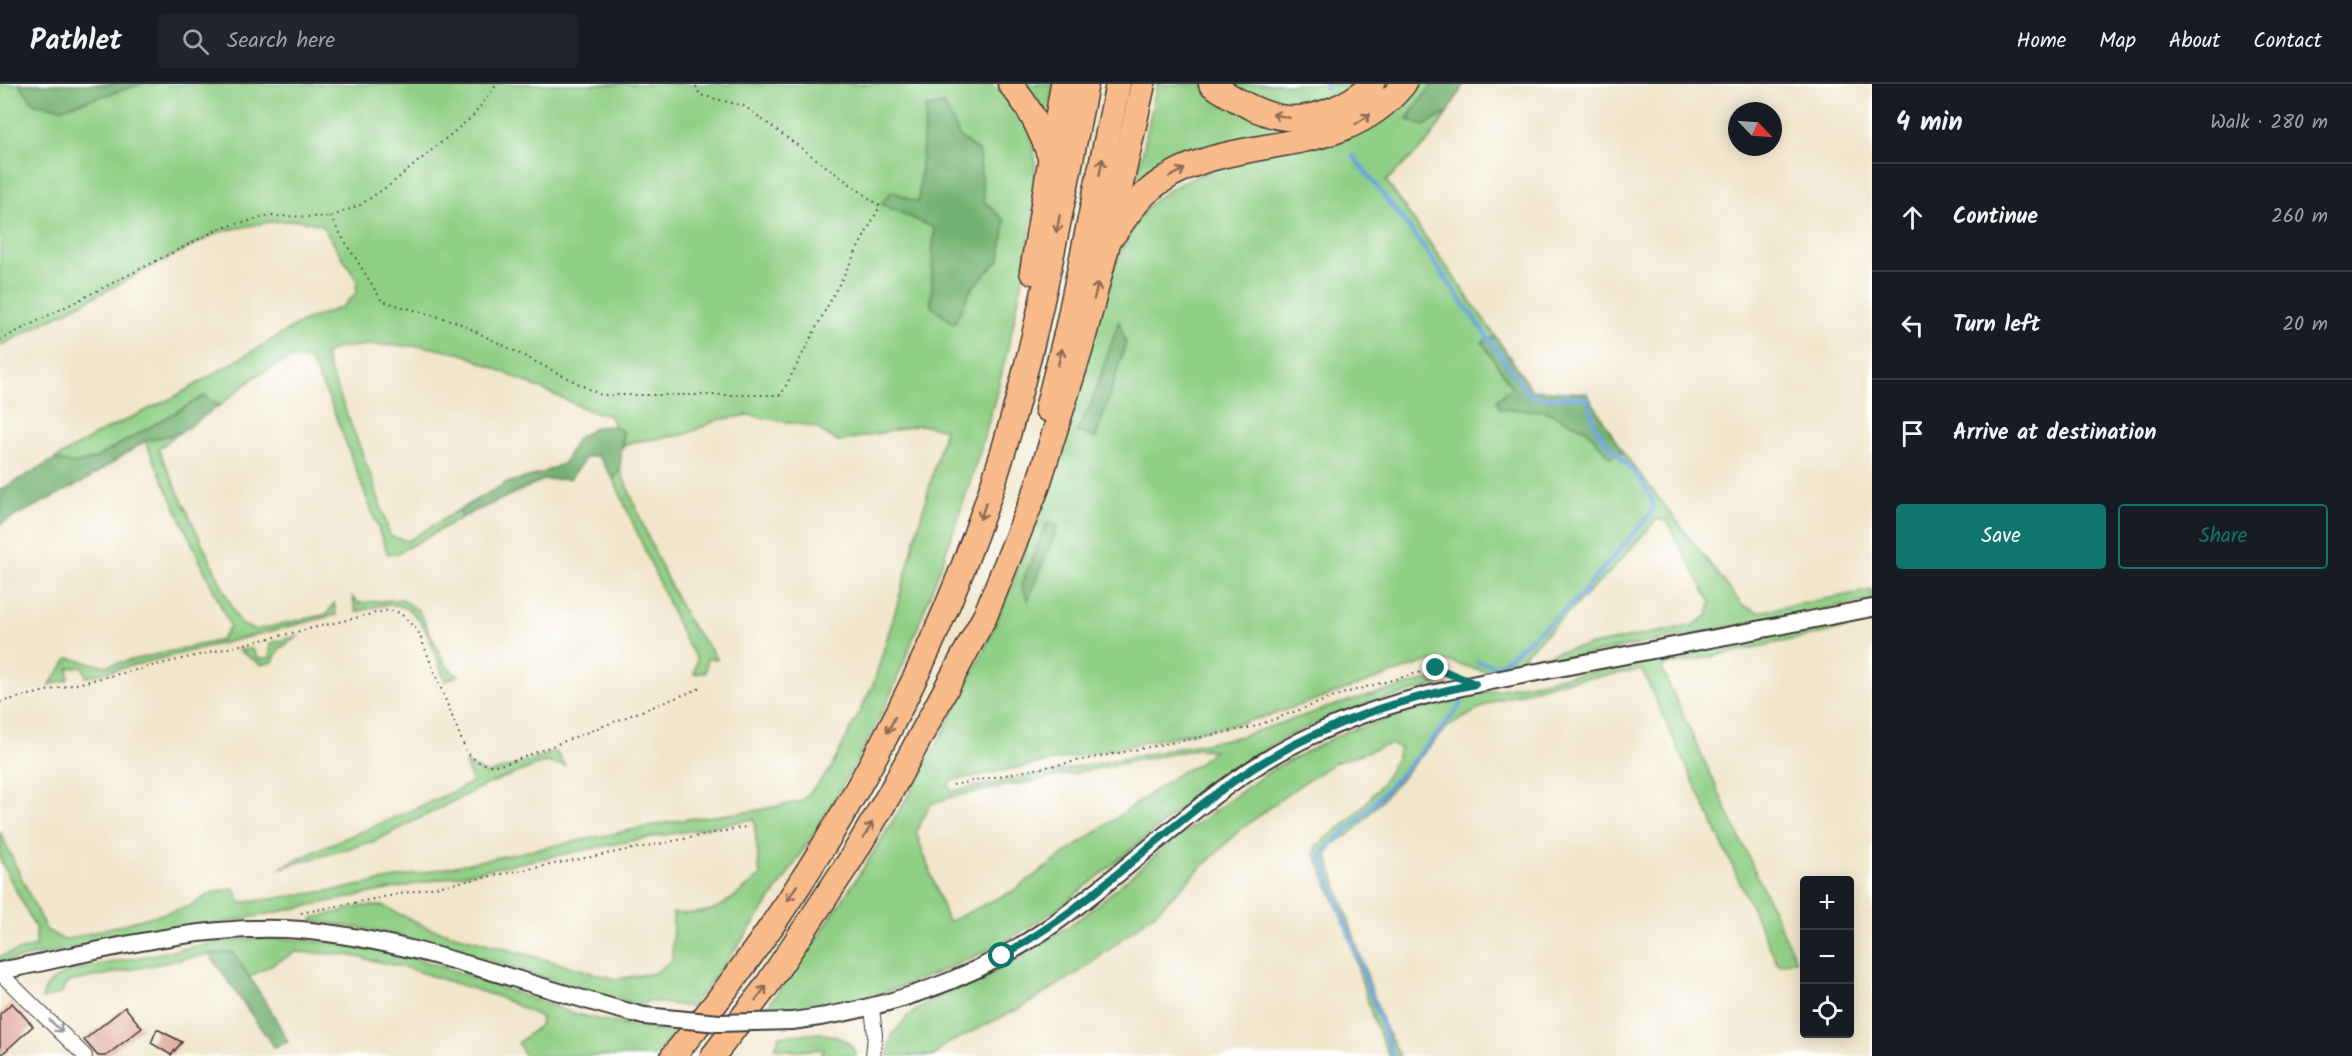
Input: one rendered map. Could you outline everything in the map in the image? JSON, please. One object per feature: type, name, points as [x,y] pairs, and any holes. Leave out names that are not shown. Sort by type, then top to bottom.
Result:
[{"type":"highway","points":[[1010,84],[1026,102],[1043,136],[1051,161]]},
{"type":"highway","points":[[1002,455],[1063,84]]},
{"type":"highway","points":[[673,1056],[771,925],[852,797],[890,727],[939,623],[986,504],[1002,455],[1046,280],[1086,84]]},
{"type":"highway","points":[[934,708],[998,560],[1036,445],[1067,330],[1118,84]]},
{"type":"highway","points":[[713,1056],[765,988],[843,871],[889,795],[985,616],[1036,488],[1080,351],[1108,243],[1143,84]]},
{"type":"highway","points":[[1210,84],[1231,98],[1287,118],[1312,116],[1341,105],[1372,84]]},
{"type":"highway","points":[[1108,243],[1146,193],[1169,177],[1215,157],[1341,131],[1363,121],[1404,84]]},
{"type":"street","points":[[0,972],[183,936],[249,930],[299,930],[360,938],[415,949],[501,972],[587,1002],[644,1016],[718,1023],[792,1021],[872,1008],[961,977],[1045,930],[1226,787],[1312,735],[1403,701],[1475,684],[1872,608]]},
{"type":"street","points":[[0,972],[85,1056]]},
{"type":"street","points":[[872,1008],[875,1035],[873,1056]]},
{"type":"path","points":[[0,340],[221,228],[268,216],[330,217],[360,206],[391,184],[472,116],[497,84]]},
{"type":"path","points":[[330,217],[382,301],[457,322],[601,395],[781,395],[880,206],[744,106],[700,95],[695,84]]},
{"type":"path","points":[[0,702],[389,610],[400,613],[418,631],[466,752],[473,760],[483,765],[496,766],[511,762],[701,688]]},
{"type":"path","points":[[953,785],[1253,727],[1348,692],[1436,668],[1475,684]]},
{"type":"path","points":[[297,914],[746,827]]},
{"type":"green space","points":[[0,84],[44,84],[62,108],[143,84],[992,84],[1024,118],[1034,148],[1036,179],[1031,226],[1018,301],[999,386],[975,469],[910,648],[878,721],[808,843],[740,943],[691,1007],[647,1001],[643,1006],[438,946],[354,927],[312,922],[313,918],[362,906],[383,906],[426,927],[616,979],[655,973],[672,960],[673,913],[712,910],[730,900],[760,876],[754,819],[609,845],[238,920],[165,931],[0,962],[0,956],[36,946],[36,929],[0,859],[0,832],[46,930],[64,940],[188,907],[209,894],[234,888],[241,903],[342,889],[680,820],[754,811],[802,801],[830,770],[873,685],[945,429],[919,425],[838,442],[815,427],[748,415],[718,420],[684,435],[632,442],[623,447],[623,432],[614,426],[610,416],[588,410],[463,354],[422,346],[370,345],[337,348],[324,355],[373,481],[390,536],[408,541],[460,509],[461,518],[396,554],[388,554],[330,401],[310,361],[291,358],[256,376],[219,406],[204,396],[94,459],[73,464],[55,459],[101,432],[178,395],[304,321],[342,307],[356,293],[357,280],[322,225],[298,220],[269,222],[219,232],[0,346]],"holes":[[[943,104],[960,137],[979,152],[984,201],[1000,259],[972,288],[954,323],[931,306],[934,228],[892,191],[918,203]]]},
{"type":"green space","points":[[19,84],[143,84],[62,108],[35,104]]},
{"type":"green space","points":[[1016,84],[1053,84],[1046,122]]},
{"type":"green space","points":[[1157,84],[1199,84],[1276,120],[1375,95],[1386,84],[1395,84],[1388,93],[1134,194]]},
{"type":"green space","points":[[1228,84],[1360,84],[1318,104],[1283,107],[1265,103]]},
{"type":"green space","points":[[1418,84],[1433,84],[1407,118],[1424,126],[1448,112],[1427,143],[1386,181],[1496,337],[1483,342],[1512,388],[1545,411],[1586,429],[1610,457],[1622,451],[1742,605],[1758,612],[1872,590],[1872,600],[1491,673],[1451,662],[1427,662],[1271,715],[1236,724],[951,781],[948,786],[952,791],[1242,736],[1351,700],[1428,680],[1437,685],[1343,713],[1277,742],[1203,791],[1055,910],[1018,934],[979,955],[879,994],[832,1007],[764,1011],[803,958],[877,847],[943,732],[973,673],[1001,612],[1033,528],[1113,271],[1141,215],[1156,199],[1178,185],[1204,173],[1265,152],[1380,120],[1398,107]],"holes":[[[1119,322],[1096,438],[1078,432],[1091,404]],[[1657,519],[1666,521],[1711,603],[1708,615],[1693,625],[1556,652],[1528,661],[1524,655],[1609,573]],[[1047,523],[1058,526],[1028,599],[1022,585]],[[1197,749],[1214,750],[1195,766],[1181,772],[1011,892],[948,922],[916,832],[931,804],[951,797]]]},
{"type":"green space","points":[[1433,84],[1464,84],[1448,112],[1424,126],[1407,119]]},
{"type":"green space","points":[[944,104],[960,137],[979,152],[984,201],[1005,221],[1000,259],[972,288],[954,324],[931,306],[934,228],[881,204],[892,191],[918,203],[926,107]]},
{"type":"green space","points":[[1119,321],[1126,343],[1096,438],[1077,432],[1091,404]]},
{"type":"green space","points":[[1496,337],[1532,390],[1587,393],[1622,451],[1610,457],[1586,429],[1545,411],[1500,409],[1497,400],[1512,387],[1482,342]]},
{"type":"green space","points":[[204,396],[219,406],[179,433],[145,441],[86,480],[0,524],[0,490],[55,459],[73,464],[94,459]]},
{"type":"green space","points":[[614,426],[623,432],[620,469],[614,480],[598,456],[586,457],[570,479],[543,480],[461,518],[460,509],[506,483],[540,474],[564,463],[577,438],[596,427]]},
{"type":"green space","points":[[179,433],[158,449],[240,624],[255,630],[327,614],[334,603],[336,615],[86,677],[83,667],[68,668],[68,680],[49,685],[69,658],[105,666],[221,640],[230,626],[145,441]]},
{"type":"green space","points":[[620,469],[652,547],[679,603],[692,627],[717,659],[707,658],[706,672],[694,674],[697,659],[684,639],[614,480]]},
{"type":"green space","points":[[1047,523],[1058,526],[1028,600],[1021,585]]},
{"type":"green space","points":[[352,597],[359,603],[402,599],[419,611],[446,666],[458,675],[445,681],[430,639],[411,612],[398,605],[392,605],[356,612]]},
{"type":"green space","points":[[1872,616],[1872,623],[1661,667],[1796,960],[1778,965],[1642,670],[1555,683],[1492,702],[1447,727],[1354,831],[1332,845],[1327,856],[1384,1026],[1400,1056],[1389,1056],[1373,1019],[1347,931],[1315,854],[1316,846],[1354,815],[1386,778],[1400,748],[1390,744],[1334,763],[1289,793],[1239,831],[1155,913],[1084,969],[1024,1006],[945,1045],[934,1056],[887,1056],[892,1035],[908,1016],[931,1000],[1013,963],[1086,914],[1170,843],[1273,769],[1345,732],[1456,698]]},
{"type":"green space","points":[[299,636],[279,649],[273,662],[261,665],[238,650],[252,649],[258,659],[270,658],[270,643]]},
{"type":"green space","points":[[556,752],[565,766],[545,762],[483,786],[375,841],[280,868],[473,782],[465,763],[487,774]]},
{"type":"green space","points":[[256,938],[358,946],[414,958],[580,1015],[674,1033],[654,1056],[525,1056],[518,1043],[540,1025],[541,1017],[499,997],[403,967],[348,955],[296,952],[249,977],[233,952],[209,954],[69,982],[63,988],[63,993],[42,999],[48,985],[68,971],[212,943]]},
{"type":"green space","points":[[233,952],[271,1010],[288,1042],[274,1047],[209,954]]},
{"type":"green space","points":[[820,1033],[847,1042],[857,1056],[821,1056],[824,1049],[796,1051],[775,1048],[779,1036]]},
{"type":"building","points":[[12,1003],[33,1026],[0,1056],[0,1014]]},
{"type":"building","points":[[125,1007],[142,1028],[106,1056],[98,1056],[84,1040]]},
{"type":"building","points":[[157,1029],[182,1042],[171,1055],[151,1043]]},
{"type":"waterway","points":[[1325,84],[1326,89]]},
{"type":"waterway","points":[[1353,156],[1413,233],[1526,391],[1542,398],[1581,397],[1588,400],[1593,420],[1600,434],[1638,477],[1651,500],[1653,511],[1579,597],[1497,666],[1478,662]]},
{"type":"waterway","points":[[1393,1056],[1321,855],[1398,778],[1462,703]]},
{"type":"route","points":[[1002,956],[1045,930],[1085,901],[1185,818],[1226,787],[1269,759],[1312,735],[1359,716],[1403,701],[1475,684],[1436,668]]}]
